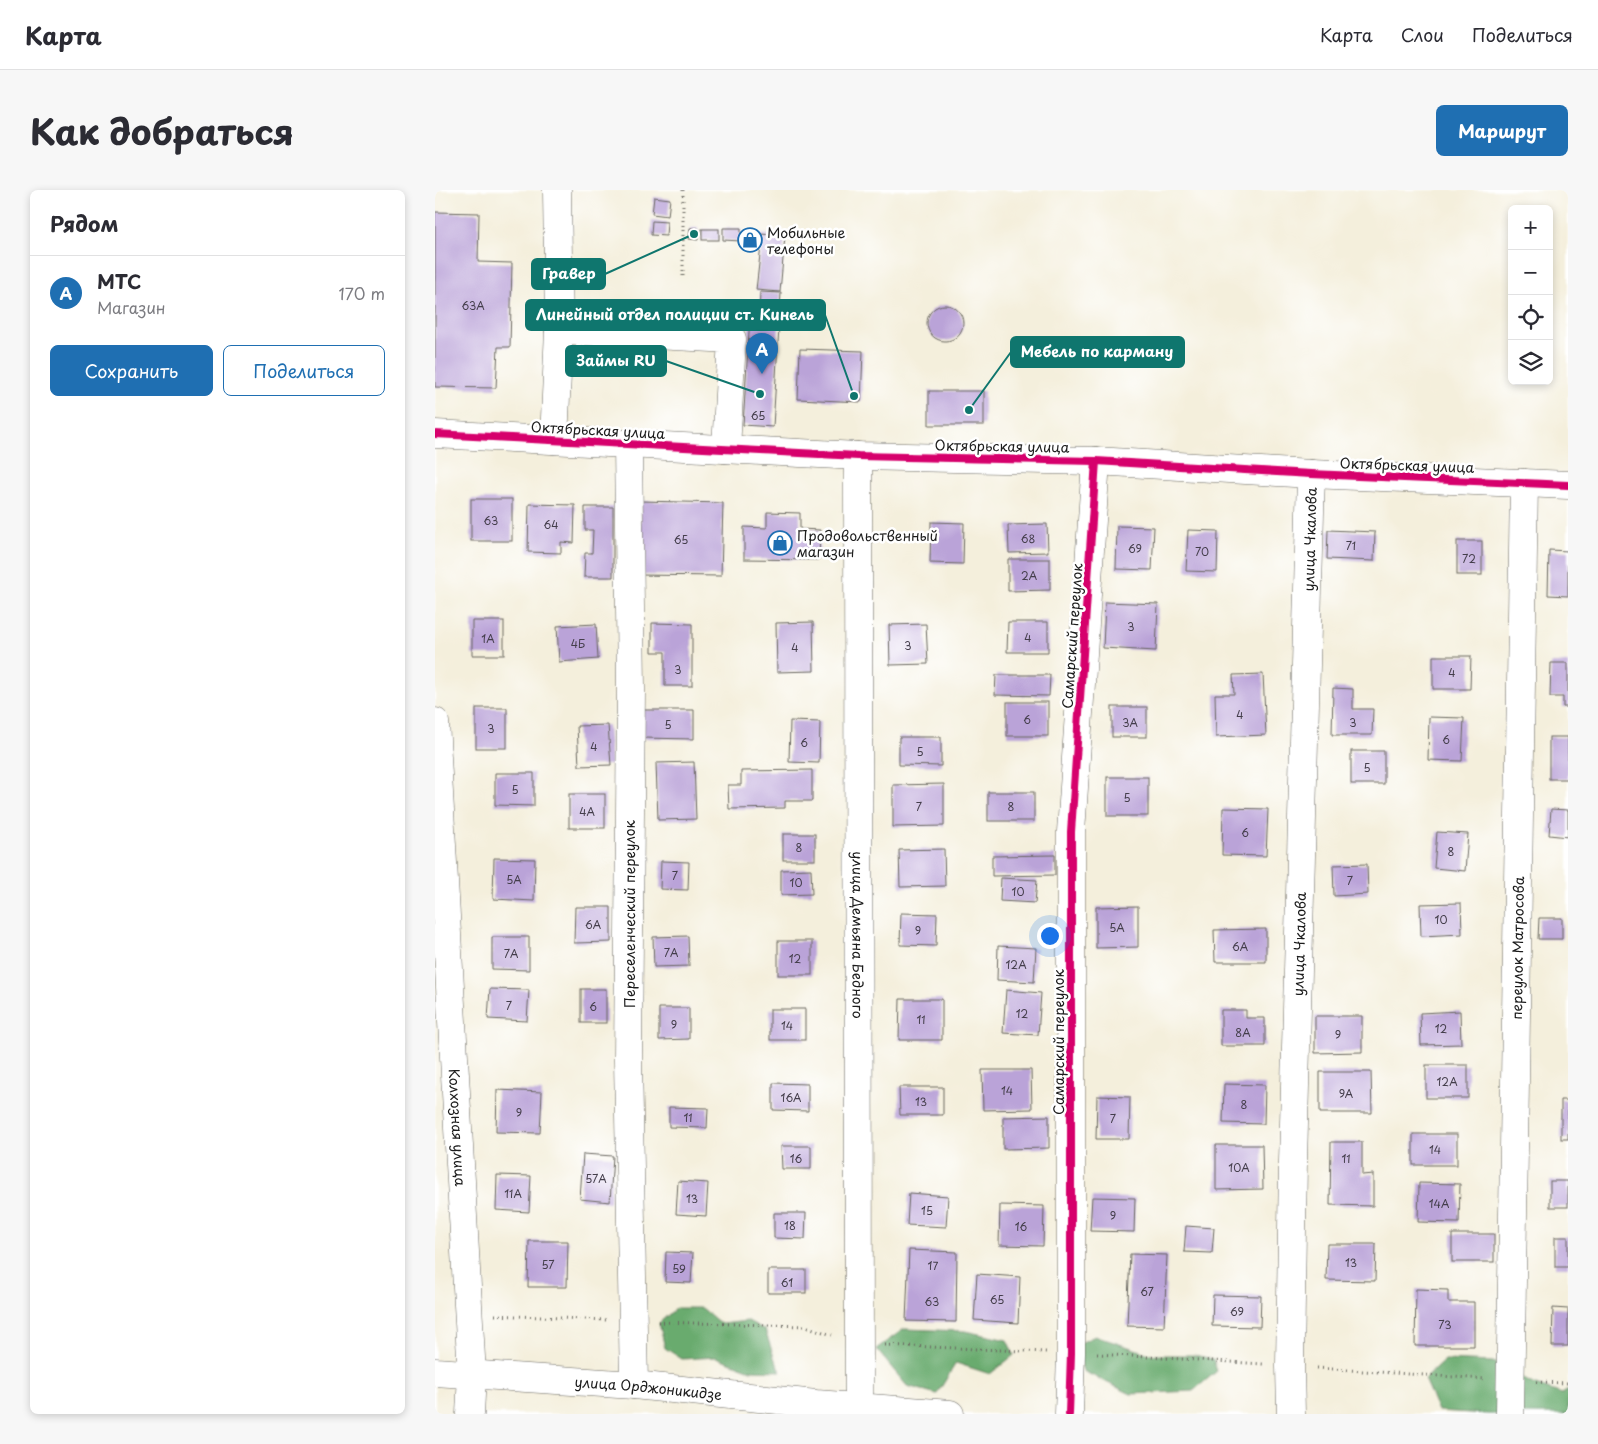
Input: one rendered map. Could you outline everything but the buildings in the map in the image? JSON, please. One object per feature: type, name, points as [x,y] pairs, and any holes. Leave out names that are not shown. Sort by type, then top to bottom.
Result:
[{"type":"street","points":[[554,440],[559,330],[557,190]]},
{"type":"street","points":[[559,330],[732,339],[726,449]]},
{"type":"street","name":"Октябрьская улица","points":[[435,434],[858,456],[1096,461],[1311,474],[1568,485]]},
{"type":"street","name":"Переселенческий переулок","points":[[628,444],[631,688],[628,1060],[634,1385]]},
{"type":"street","name":"улица Демьяна Бедного","points":[[858,456],[859,1411]]},
{"type":"street","name":"Самарский переулок","points":[[1069,1414],[1071,1353],[1071,832],[1096,461]]},
{"type":"street","name":"улица Чкалова","points":[[1291,1414],[1293,1162],[1311,474]]},
{"type":"street","name":"переулок Матросова","points":[[1510,1414],[1524,483]]},
{"type":"street","name":"Колхозная улица","points":[[435,722],[469,1314],[472,1375],[470,1414]]},
{"type":"street","name":"улица Орджоникидзе","points":[[435,1372],[634,1385],[859,1411],[949,1414]]},
{"type":"path","points":[[683,190],[683,276]]},
{"type":"path","points":[[469,1314],[805,1326],[859,1344],[1071,1353],[1568,1383]]},
{"type":"green space","points":[[676,1308],[702,1308],[721,1324],[748,1321],[765,1330],[775,1360],[781,1371],[751,1370],[716,1357],[682,1359],[665,1348],[659,1323]]},
{"type":"green space","points":[[904,1329],[965,1331],[1007,1340],[1014,1355],[990,1374],[956,1363],[937,1394],[907,1386],[876,1349]]},
{"type":"green space","points":[[1095,1336],[1153,1355],[1194,1355],[1213,1359],[1217,1371],[1193,1391],[1131,1394],[1083,1371],[1076,1345]]},
{"type":"green space","points":[[1445,1360],[1493,1362],[1533,1384],[1562,1394],[1568,1390],[1568,1414],[1488,1414],[1438,1411],[1424,1379]]},
{"type":"cycle path","points":[[435,434],[858,456],[1096,461],[1311,474],[1568,485]]},
{"type":"cycle path","points":[[1069,1414],[1071,1353],[1071,832],[1096,461]]},
{"type":"place","name":"Гравер","points":[[694,234]]},
{"type":"place","name":"Мобильные телефоны","points":[[750,240]]},
{"type":"place","name":"МТС","points":[[762,374]]},
{"type":"place","name":"Займы RU","points":[[760,394]]},
{"type":"place","name":"Линейный отдел полиции ст. Кинель","points":[[854,396]]},
{"type":"place","name":"Мебель по карману","points":[[969,410]]},
{"type":"place","name":"Продовольственный магазин","points":[[780,543]]}]
